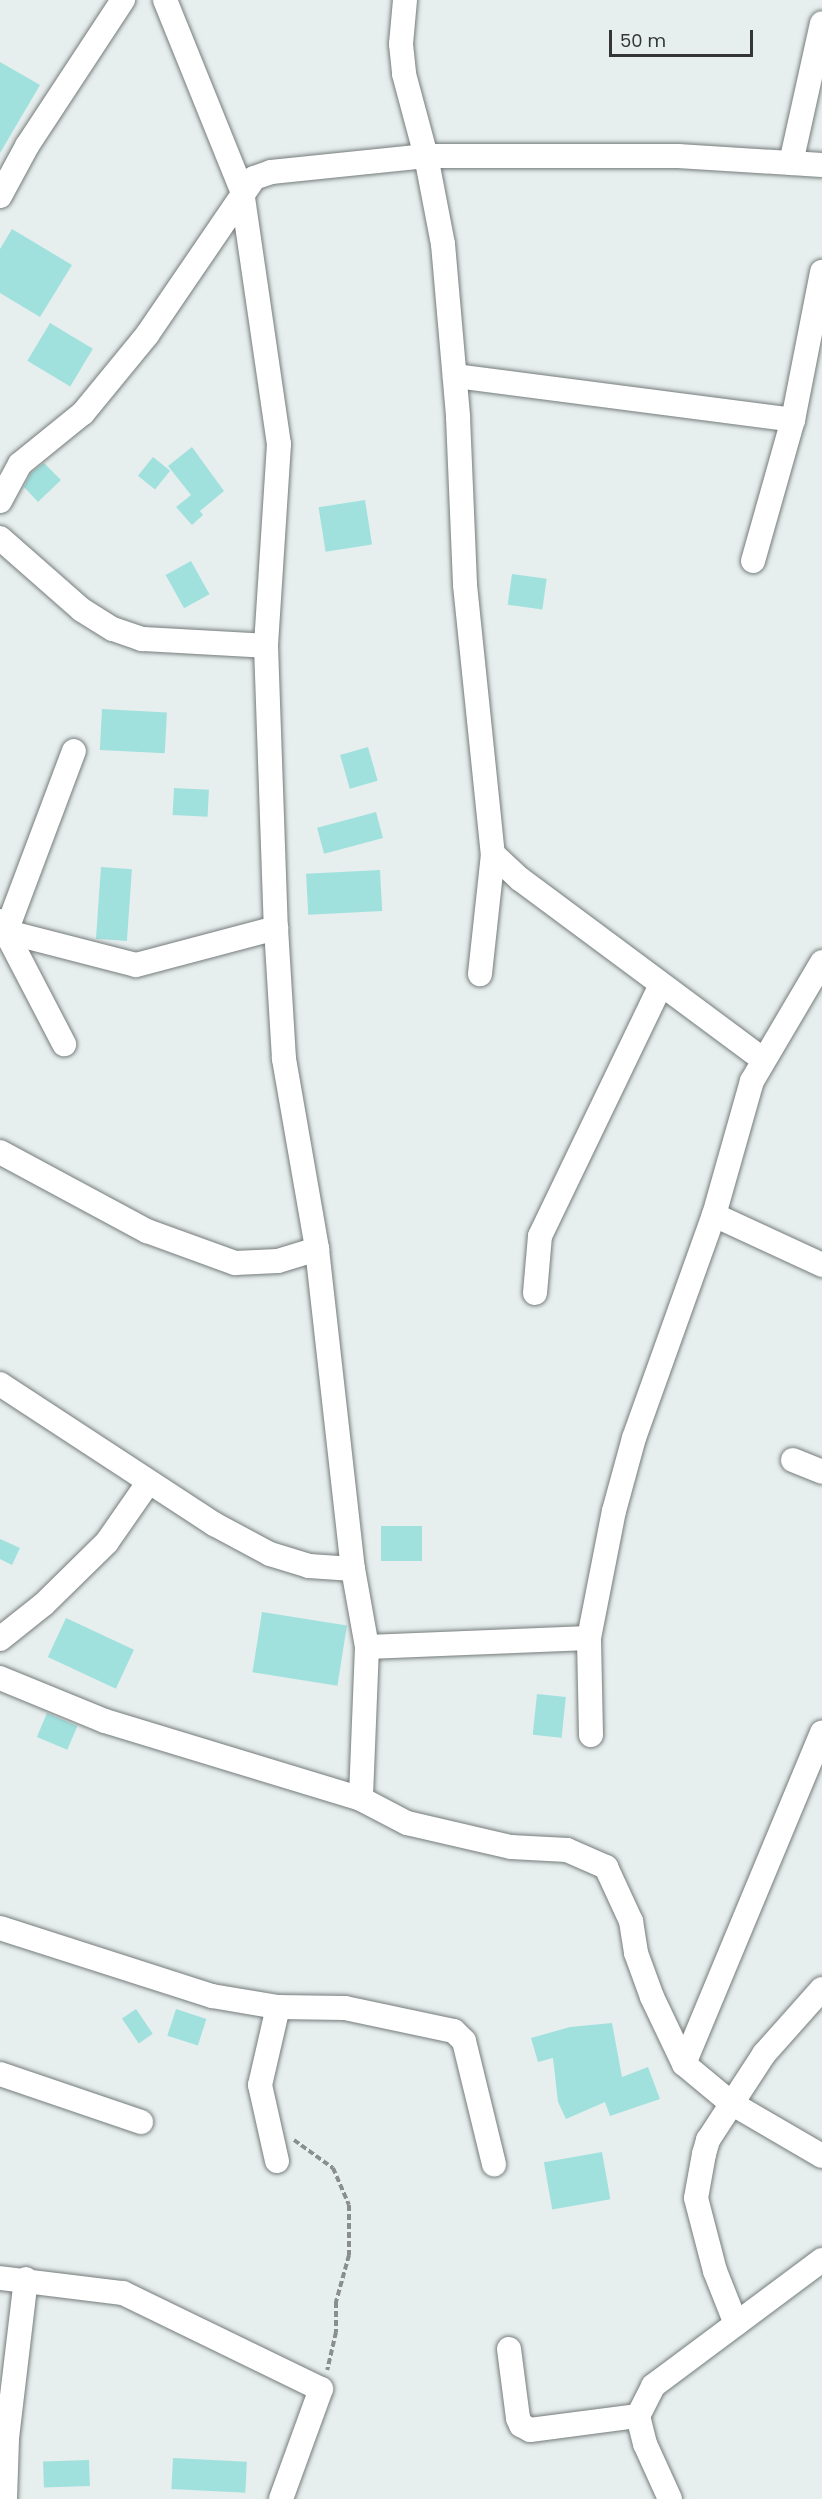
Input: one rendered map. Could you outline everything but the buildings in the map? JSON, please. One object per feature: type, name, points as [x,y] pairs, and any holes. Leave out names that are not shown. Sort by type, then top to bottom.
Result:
[{"type":"street","points":[[2,187],[68,79],[123,0]]},
{"type":"street","points":[[165,0],[242,191],[279,444],[266,646],[276,928],[284,1059],[317,1249],[353,1569],[366,1647],[361,1799]]},
{"type":"street","points":[[405,0],[401,44],[404,74],[426,156],[443,244],[455,376],[465,585],[493,854],[480,974]]},
{"type":"street","points":[[791,163],[822,23]]},
{"type":"street","points":[[0,501],[20,464],[83,412],[147,335],[209,248],[242,191],[254,178],[271,172],[426,156],[678,156],[822,165]]},
{"type":"street","points":[[753,561],[793,420],[822,272]]},
{"type":"street","points":[[455,376],[793,420]]},
{"type":"street","points":[[0,538],[82,610],[113,629],[142,639],[266,646]]},
{"type":"street","points":[[2,927],[74,751]]},
{"type":"street","points":[[493,854],[520,879],[762,1059]]},
{"type":"street","points":[[2,927],[136,965],[276,928]]},
{"type":"street","points":[[2,927],[64,1044]]},
{"type":"street","points":[[591,1735],[589,1638],[614,1511],[634,1438],[714,1215],[762,1059],[820,968]]},
{"type":"street","points":[[535,1293],[540,1236],[661,985]]},
{"type":"street","points":[[0,1152],[147,1231],[236,1263],[278,1261],[317,1249]]},
{"type":"street","points":[[714,1215],[822,1265]]},
{"type":"street","points":[[0,1384],[148,1483],[270,1554],[309,1566],[353,1569]]},
{"type":"street","points":[[793,1460],[822,1472]]},
{"type":"street","points":[[0,1639],[44,1604],[107,1542],[148,1483]]},
{"type":"street","points":[[366,1647],[589,1638]]},
{"type":"street","points":[[0,1678],[105,1721],[361,1799],[407,1823],[511,1847],[567,1850],[606,1866],[632,1921],[636,1953],[652,1997],[684,2064],[731,2103],[822,2156]]},
{"type":"street","points":[[684,2064],[822,1733]]},
{"type":"street","points":[[0,1928],[139,1975],[212,1996],[278,2007],[345,2008],[454,2031],[464,2041],[494,2164]]},
{"type":"street","points":[[736,2324],[715,2271],[696,2198],[708,2140],[764,2054],[822,1989]]},
{"type":"street","points":[[277,2161],[260,2085],[278,2007]]},
{"type":"street","points":[[0,2074],[141,2122]]},
{"type":"street","points":[[669,2499],[645,2444],[638,2416],[653,2385],[822,2260]]},
{"type":"street","points":[[0,2278],[26,2278],[123,2293],[321,2388],[281,2499]]},
{"type":"street","points":[[5,2499],[7,2438],[26,2278]]},
{"type":"street","points":[[509,2349],[521,2426],[530,2430],[638,2416]]},
{"type":"path","points":[[291,2138],[333,2168],[349,2205],[350,2255],[336,2302],[336,2332],[327,2373]]}]
